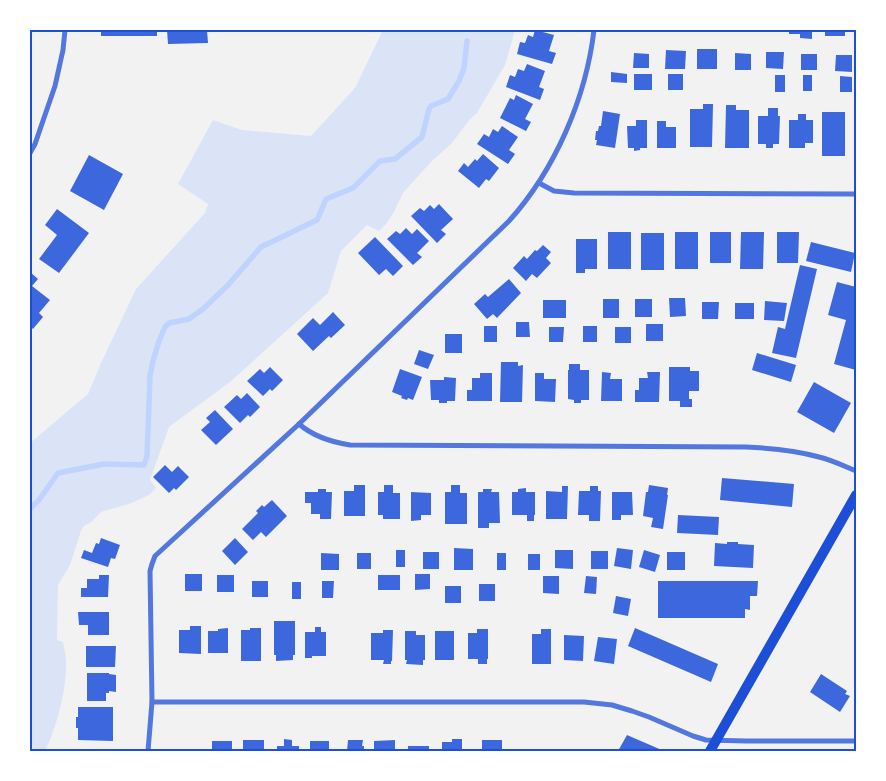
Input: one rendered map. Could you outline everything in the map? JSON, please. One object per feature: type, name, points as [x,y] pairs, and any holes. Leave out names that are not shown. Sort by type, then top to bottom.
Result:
[{"type":"main road","points":[[710,751],[856,494]]},
{"type":"street","points":[[30,153],[35,144],[55,86],[63,50],[65,30]]},
{"type":"street","points":[[148,751],[152,702],[150,582],[153,561],[158,553],[300,424],[509,221],[528,199],[539,183],[557,148],[577,102],[594,30]]},
{"type":"street","points":[[539,183],[554,191],[574,193],[856,194]]},
{"type":"street","points":[[300,424],[310,432],[326,440],[350,445],[746,446],[818,456],[856,471]]},
{"type":"street","points":[[152,702],[584,702],[612,705],[632,711],[698,739],[715,741],[856,741]]},
{"type":"shaded area","points":[[383,30],[515,30],[505,65],[477,113],[470,119],[452,143],[431,162],[403,193],[386,224],[379,231],[367,225],[341,251],[328,293],[230,382],[169,427],[150,480],[156,488],[149,495],[132,503],[101,512],[84,526],[70,565],[58,585],[57,640],[63,642],[66,662],[65,684],[60,707],[45,751],[30,751],[30,443],[88,394],[136,289],[205,213],[208,204],[178,184],[213,120],[242,130],[311,136],[355,88]]},
{"type":"building","points":[[101,30],[157,30],[157,36],[101,36]]},
{"type":"building","points":[[167,30],[207,30],[208,43],[168,44]]},
{"type":"building","points":[[535,30],[554,35],[549,51],[556,53],[552,64],[517,54],[520,42],[525,43],[528,35],[533,37]]},
{"type":"building","points":[[789,30],[812,30],[812,39],[800,38],[800,34],[789,34]]},
{"type":"building","points":[[825,30],[845,30],[845,36],[825,36]]},
{"type":"building","points":[[697,49],[717,49],[717,69],[697,69]]},
{"type":"building","points":[[666,50],[686,51],[685,69],[665,69]]},
{"type":"building","points":[[766,52],[784,52],[783,69],[766,68]]},
{"type":"building","points":[[634,53],[649,54],[649,68],[633,68]]},
{"type":"building","points":[[735,53],[751,54],[751,70],[735,70]]},
{"type":"building","points":[[801,54],[817,54],[817,70],[801,70]]},
{"type":"building","points":[[836,55],[852,55],[852,72],[835,71]]},
{"type":"building","points":[[527,64],[545,71],[539,87],[544,89],[540,100],[506,87],[510,75],[515,77],[518,69],[524,71]]},
{"type":"building","points":[[611,72],[627,74],[627,83],[611,82]]},
{"type":"building","points":[[634,74],[652,74],[652,90],[634,90]]},
{"type":"building","points":[[668,74],[683,74],[683,90],[668,90]]},
{"type":"building","points":[[775,75],[785,75],[785,92],[775,92]]},
{"type":"building","points":[[803,75],[812,75],[812,91],[803,91]]},
{"type":"building","points":[[840,76],[852,77],[852,92],[840,92]]},
{"type":"building","points":[[516,95],[533,104],[525,119],[531,122],[526,131],[500,118],[510,98],[514,100]]},
{"type":"building","points":[[703,104],[713,104],[712,147],[690,147],[690,109],[703,109]]},
{"type":"building","points":[[726,105],[736,105],[736,110],[749,110],[749,148],[725,148]]},
{"type":"building","points":[[768,108],[778,108],[778,116],[780,116],[779,144],[773,144],[773,148],[766,148],[766,144],[758,144],[758,116],[768,116]]},
{"type":"building","points":[[603,111],[620,114],[615,148],[596,145],[596,131],[601,126]]},
{"type":"building","points":[[822,112],[845,112],[845,156],[822,156]]},
{"type":"building","points":[[798,114],[806,114],[806,120],[813,120],[813,143],[805,143],[805,148],[789,148],[789,120],[798,120]]},
{"type":"building","points":[[636,120],[647,120],[647,148],[640,148],[640,150],[634,151],[634,148],[628,148],[627,126],[636,126]]},
{"type":"building","points":[[657,121],[666,121],[666,127],[676,127],[676,148],[657,148]]},
{"type":"building","points":[[502,126],[518,137],[509,150],[515,154],[508,164],[477,144],[484,134],[489,137],[493,129],[498,132]]},
{"type":"building","points":[[483,154],[499,168],[489,181],[486,179],[479,188],[458,171],[464,163],[468,167]]},
{"type":"building","points":[[89,155],[123,174],[104,210],[70,191]]},
{"type":"building","points":[[439,204],[453,219],[441,230],[446,234],[437,243],[411,216],[420,208],[424,211],[430,205],[434,209]]},
{"type":"building","points":[[57,209],[89,233],[59,273],[39,259],[57,235],[45,225]]},
{"type":"building","points":[[406,228],[412,234],[417,229],[429,241],[417,253],[422,257],[413,265],[387,239],[396,231],[400,234]]},
{"type":"building","points":[[608,232],[631,232],[631,269],[608,269]]},
{"type":"building","points":[[675,232],[698,232],[698,269],[675,269]]},
{"type":"building","points":[[710,232],[731,232],[731,263],[710,263]]},
{"type":"building","points":[[741,232],[764,232],[763,269],[740,269]]},
{"type":"building","points":[[777,232],[799,232],[798,263],[777,263]]},
{"type":"building","points":[[641,233],[664,233],[664,270],[641,270]]},
{"type":"building","points":[[375,237],[403,266],[393,276],[386,269],[379,275],[358,253]]},
{"type":"building","points":[[576,239],[597,239],[597,269],[585,269],[585,273],[576,273]]},
{"type":"building","points":[[811,242],[855,253],[851,272],[806,261]]},
{"type":"building","points":[[543,245],[551,252],[546,258],[551,263],[537,278],[532,274],[526,281],[513,268],[524,256],[527,259],[535,250],[537,251]]},
{"type":"building","points":[[800,265],[817,269],[796,358],[772,353],[778,327],[785,329]]},
{"type":"building","points":[[30,272],[38,279],[32,286],[50,300],[39,313],[43,317],[33,329],[30,326]]},
{"type":"building","points":[[509,279],[521,293],[497,318],[493,314],[487,319],[474,304],[485,294],[488,297]]},
{"type":"building","points":[[837,282],[856,287],[856,370],[834,364],[846,320],[828,315]]},
{"type":"building","points":[[669,298],[685,298],[686,316],[670,317]]},
{"type":"building","points":[[603,299],[619,299],[619,318],[603,318]]},
{"type":"building","points":[[635,299],[652,299],[652,317],[635,317]]},
{"type":"building","points":[[543,300],[566,300],[566,318],[543,318]]},
{"type":"building","points":[[765,301],[787,303],[784,321],[764,320]]},
{"type":"building","points":[[702,302],[719,302],[718,319],[702,319]]},
{"type":"building","points":[[735,303],[754,303],[754,319],[735,319]]},
{"type":"building","points":[[333,312],[345,325],[331,338],[329,336],[313,351],[297,334],[313,318],[320,325]]},
{"type":"building","points":[[516,322],[529,322],[530,337],[516,337]]},
{"type":"building","points":[[646,324],[663,324],[663,341],[646,341]]},
{"type":"building","points":[[484,326],[497,326],[497,342],[484,342]]},
{"type":"building","points":[[583,326],[597,326],[597,342],[583,342]]},
{"type":"building","points":[[549,327],[564,327],[563,342],[549,342]]},
{"type":"building","points":[[615,327],[631,327],[631,343],[615,343]]},
{"type":"building","points":[[445,334],[462,334],[462,353],[445,353]]},
{"type":"building","points":[[419,350],[434,355],[428,369],[414,364]]},
{"type":"building","points":[[757,353],[796,365],[791,382],[752,370]]},
{"type":"building","points":[[501,362],[518,362],[518,366],[523,365],[522,402],[500,402]]},
{"type":"building","points":[[569,364],[580,364],[580,370],[589,370],[589,400],[581,400],[581,403],[574,403],[574,400],[568,399]]},
{"type":"building","points":[[270,367],[283,380],[272,391],[270,389],[263,396],[247,381],[260,369],[264,373]]},
{"type":"building","points":[[669,367],[690,367],[690,371],[699,371],[699,391],[689,391],[692,407],[680,407],[680,401],[669,401]]},
{"type":"building","points":[[400,369],[422,377],[413,400],[401,398],[402,396],[392,392]]},
{"type":"building","points":[[602,372],[611,373],[610,379],[622,379],[622,401],[601,401]]},
{"type":"building","points":[[647,372],[660,372],[659,402],[635,402],[635,390],[639,390],[639,378],[648,378]]},
{"type":"building","points":[[480,373],[492,373],[492,401],[467,401],[467,390],[472,390],[472,378],[480,378]]},
{"type":"building","points":[[535,373],[544,373],[544,379],[556,379],[555,402],[535,401]]},
{"type":"building","points":[[444,377],[456,378],[455,401],[439,403],[439,400],[431,400],[430,380],[444,380]]},
{"type":"building","points":[[814,382],[851,403],[834,433],[797,412]]},
{"type":"building","points":[[247,393],[260,407],[250,417],[248,415],[240,423],[224,407],[237,395],[241,399]]},
{"type":"building","points":[[215,410],[233,429],[216,445],[201,430],[210,422],[206,418]]},
{"type":"building","points":[[165,465],[172,472],[178,466],[189,477],[176,490],[174,488],[169,493],[153,477]]},
{"type":"building","points":[[722,478],[794,484],[792,507],[720,500]]},
{"type":"building","points":[[354,485],[365,485],[365,516],[344,516],[344,491],[354,491]]},
{"type":"building","points":[[384,485],[393,485],[393,493],[400,493],[400,519],[383,519],[383,515],[378,515],[378,492],[384,492]]},
{"type":"building","points":[[451,485],[460,485],[460,493],[467,493],[467,524],[445,524],[445,492],[451,492]]},
{"type":"building","points":[[649,485],[668,488],[663,529],[651,527],[653,518],[643,516],[646,492],[648,492]]},
{"type":"building","points":[[562,486],[568,486],[567,519],[546,519],[546,491],[562,492]]},
{"type":"building","points":[[590,486],[598,486],[598,491],[601,491],[600,521],[589,521],[589,515],[578,515],[579,491],[590,491]]},
{"type":"building","points":[[526,488],[526,492],[535,492],[534,521],[527,521],[527,515],[512,515],[512,492],[518,492],[518,489]]},
{"type":"building","points":[[318,489],[326,489],[326,492],[332,492],[331,519],[320,519],[320,514],[311,514],[311,503],[305,503],[305,492],[318,492]]},
{"type":"building","points":[[483,489],[492,489],[491,492],[499,492],[500,523],[489,523],[489,528],[478,528],[478,492],[483,492]]},
{"type":"building","points":[[411,492],[431,493],[431,515],[421,515],[421,520],[411,521]]},
{"type":"building","points":[[612,492],[632,492],[633,515],[621,515],[621,520],[612,520]]},
{"type":"building","points":[[272,500],[287,516],[266,537],[261,532],[253,540],[242,529],[258,513],[256,511],[262,505],[264,507]]},
{"type":"building","points":[[678,515],[719,517],[718,535],[677,533]]},
{"type":"building","points":[[101,538],[120,545],[115,559],[111,558],[108,567],[81,558],[84,550],[92,553],[96,543],[99,544]]},
{"type":"building","points":[[235,538],[248,552],[235,565],[222,551]]},
{"type":"building","points":[[727,542],[754,545],[753,568],[714,566],[715,543],[727,544]]},
{"type":"building","points":[[454,548],[473,549],[473,570],[454,570]]},
{"type":"building","points":[[617,548],[633,550],[631,569],[614,566]]},
{"type":"building","points":[[396,550],[405,550],[405,567],[396,567]]},
{"type":"building","points":[[555,550],[573,550],[573,569],[555,568]]},
{"type":"building","points":[[644,550],[660,555],[655,572],[639,567]]},
{"type":"building","points":[[591,551],[608,551],[608,569],[591,569]]},
{"type":"building","points":[[423,552],[439,552],[439,569],[423,569]]},
{"type":"building","points":[[667,552],[685,552],[685,570],[667,570]]},
{"type":"building","points":[[321,553],[339,554],[339,570],[321,570]]},
{"type":"building","points":[[357,553],[371,553],[371,569],[357,569]]},
{"type":"building","points":[[497,553],[506,553],[506,570],[497,570]]},
{"type":"building","points":[[528,554],[540,554],[540,570],[528,570]]},
{"type":"building","points":[[185,574],[202,574],[202,591],[185,591]]},
{"type":"building","points":[[415,574],[430,574],[430,589],[415,590]]},
{"type":"building","points":[[99,575],[109,575],[108,597],[81,597],[81,588],[87,588],[87,579],[99,579]]},
{"type":"building","points":[[217,575],[234,575],[234,592],[217,592]]},
{"type":"building","points":[[378,575],[400,575],[400,590],[378,590]]},
{"type":"building","points":[[543,576],[559,576],[559,594],[543,593]]},
{"type":"building","points":[[586,576],[597,577],[596,594],[584,593]]},
{"type":"building","points":[[252,581],[268,581],[268,597],[252,597]]},
{"type":"building","points":[[322,581],[334,581],[333,598],[322,598]]},
{"type":"building","points":[[658,581],[758,581],[757,596],[750,596],[750,610],[745,609],[745,618],[658,618]]},
{"type":"building","points":[[292,582],[301,582],[301,599],[292,599]]},
{"type":"building","points":[[479,584],[495,584],[495,601],[479,601]]},
{"type":"building","points":[[445,586],[461,586],[461,603],[445,603]]},
{"type":"building","points":[[616,596],[631,599],[628,616],[613,613]]},
{"type":"building","points":[[78,612],[109,612],[109,635],[88,635],[88,625],[79,625]]},
{"type":"building","points":[[274,621],[295,621],[295,655],[293,655],[293,660],[276,661],[276,655],[274,655]]},
{"type":"building","points":[[190,626],[201,626],[201,654],[179,653],[179,630],[190,630]]},
{"type":"building","points":[[315,627],[321,627],[321,632],[326,632],[326,656],[305,658],[305,632],[315,632]]},
{"type":"building","points":[[228,628],[228,653],[208,653],[208,631]]},
{"type":"building","points":[[250,628],[261,628],[261,661],[241,661],[241,630],[250,630]]},
{"type":"building","points":[[635,628],[718,664],[711,682],[628,646]]},
{"type":"building","points":[[477,629],[488,629],[487,664],[478,664],[478,659],[468,659],[468,633],[477,633]]},
{"type":"building","points":[[541,629],[551,629],[551,664],[532,664],[532,634],[541,634]]},
{"type":"building","points":[[383,630],[393,630],[391,664],[383,664],[384,660],[371,660],[371,633],[383,633]]},
{"type":"building","points":[[405,631],[416,631],[416,635],[425,635],[425,660],[423,660],[423,665],[406,664]]},
{"type":"building","points":[[435,631],[454,631],[454,660],[435,660]]},
{"type":"building","points":[[564,635],[584,636],[583,661],[564,660]]},
{"type":"building","points":[[598,637],[617,639],[614,664],[594,661]]},
{"type":"building","points":[[86,646],[116,646],[115,667],[86,667]]},
{"type":"building","points":[[87,673],[109,673],[116,675],[116,692],[109,691],[109,693],[106,693],[106,701],[87,701]]},
{"type":"building","points":[[821,674],[847,691],[845,694],[850,696],[840,712],[810,692]]},
{"type":"building","points":[[78,707],[113,707],[113,741],[78,740],[76,717],[78,717]]},
{"type":"building","points":[[627,735],[664,751],[618,751]]},
{"type":"building","points":[[284,739],[292,740],[292,746],[299,746],[299,751],[277,751],[277,746],[284,746]]},
{"type":"building","points":[[452,739],[462,739],[462,751],[442,751],[442,742],[452,742]]},
{"type":"building","points":[[243,740],[264,740],[264,751],[243,751]]},
{"type":"building","points":[[348,740],[363,740],[362,746],[364,746],[364,751],[347,751]]},
{"type":"building","points":[[395,740],[395,751],[374,751],[374,741]]},
{"type":"building","points":[[482,740],[502,740],[502,751],[482,751]]},
{"type":"building","points":[[212,741],[232,741],[232,751],[212,751]]},
{"type":"building","points":[[310,741],[329,741],[329,751],[310,751]]},
{"type":"building","points":[[408,746],[429,746],[429,751],[408,751]]},
{"type":"waterway","points":[[30,509],[39,500],[58,473],[104,464],[144,465],[147,456],[150,376],[159,341],[165,327],[169,323],[189,319],[203,309],[228,285],[261,247],[317,220],[326,199],[353,188],[380,161],[395,159],[422,137],[429,109],[431,106],[448,99],[459,81],[464,68],[467,41]]}]
